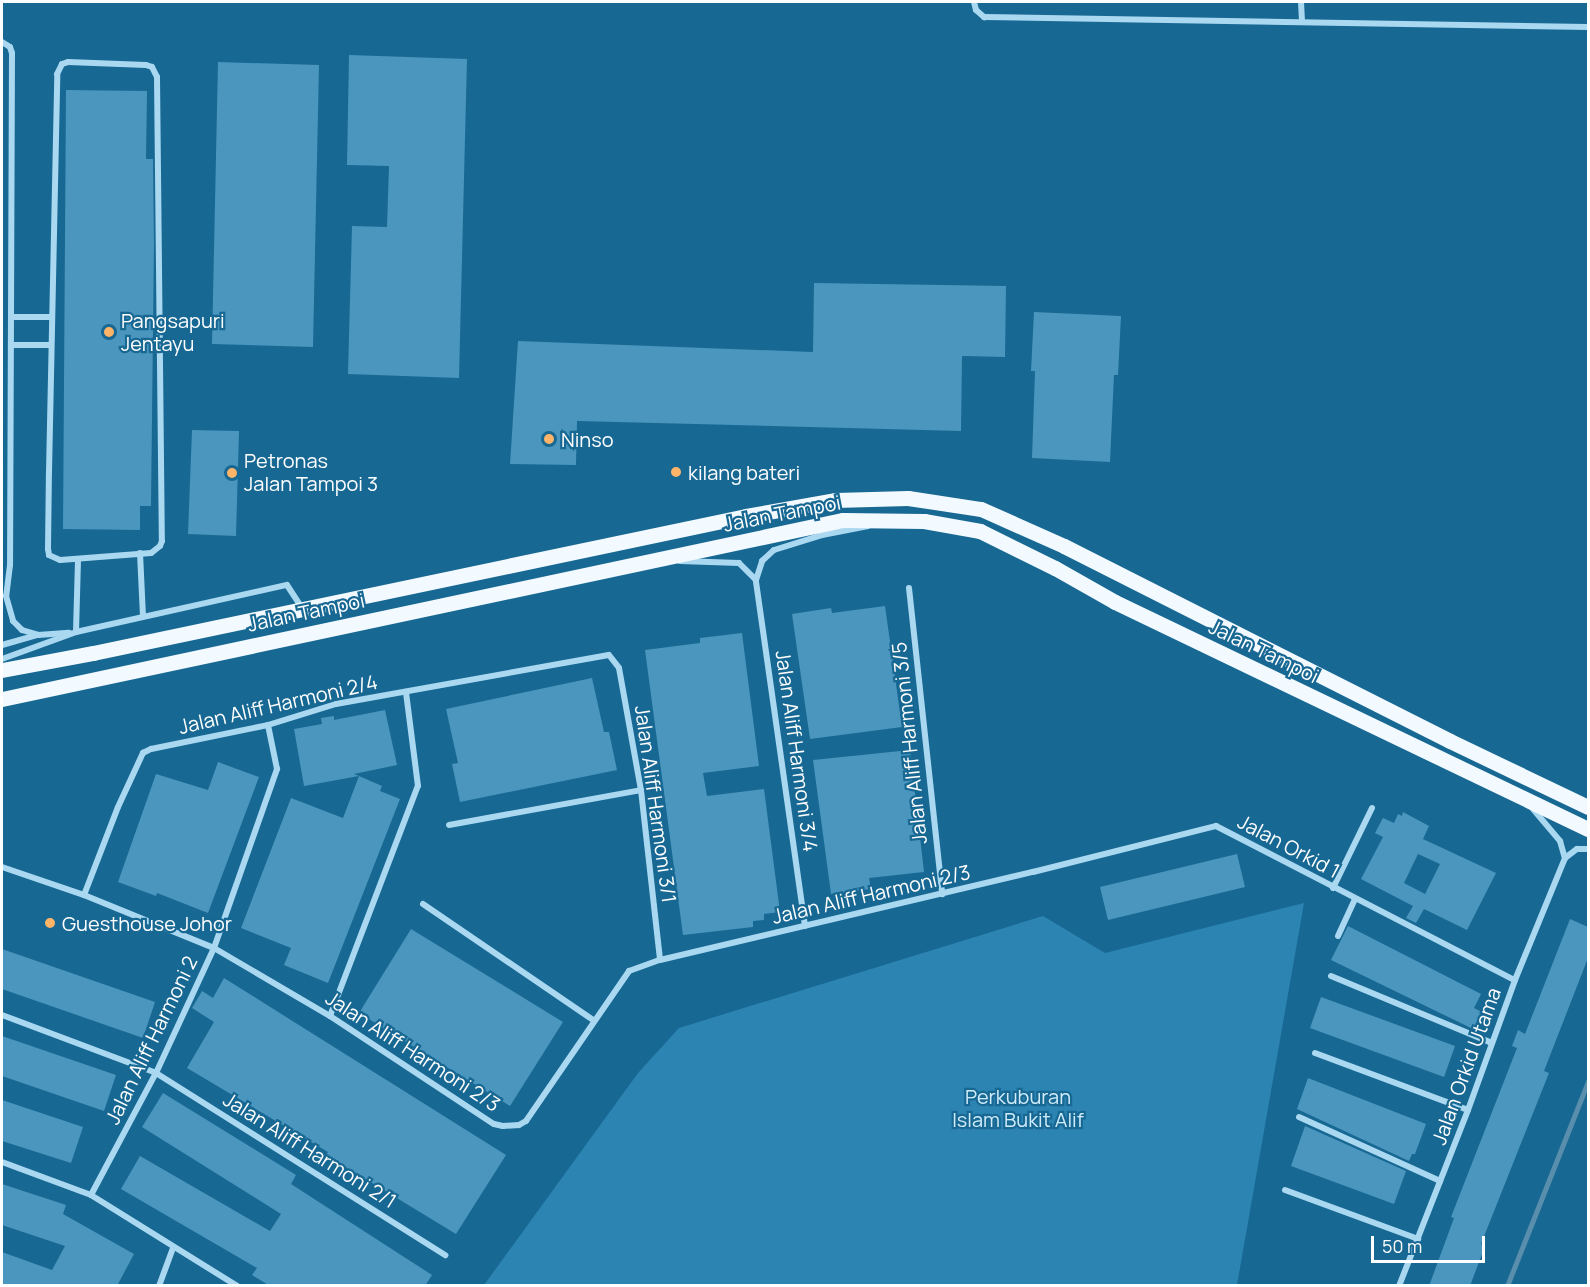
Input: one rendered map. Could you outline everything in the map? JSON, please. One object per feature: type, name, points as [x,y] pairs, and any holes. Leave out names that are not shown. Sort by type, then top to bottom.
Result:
[{"type":"main road","name":"Jalan Tampoi","points":[[2,670],[303,610],[757,514],[835,500],[908,498],[981,509],[1064,546],[1450,741],[1588,807]]},
{"type":"main road","name":"Jalan Tampoi","points":[[2,699],[843,520],[924,521],[980,531],[1055,568],[1115,602],[1520,795],[1588,830]]},
{"type":"street","points":[[974,2],[976,10],[984,17],[1588,27]]},
{"type":"street","points":[[1302,2],[1302,21]]},
{"type":"street","points":[[2,42],[10,47],[12,53],[10,565],[6,596],[13,621],[22,630],[38,635]]},
{"type":"street","points":[[68,62],[152,67],[157,77],[162,541],[156,551],[78,559],[54,559],[48,549],[51,345],[58,68],[68,62]]},
{"type":"street","points":[[11,317],[52,317]]},
{"type":"street","points":[[11,345],[51,345]]},
{"type":"street","points":[[648,562],[720,560],[739,563],[756,581],[762,561],[774,550],[822,535],[897,521]]},
{"type":"street","points":[[140,553],[143,616]]},
{"type":"street","points":[[76,632],[78,559]]},
{"type":"street","points":[[2,565],[10,565]]},
{"type":"street","name":"Jalan Aliff Harmoni 3/4","points":[[756,581],[805,926]]},
{"type":"street","points":[[2,659],[76,632],[287,585],[303,610]]},
{"type":"street","name":"Jalan Aliff Harmoni 3/5","points":[[909,588],[942,894]]},
{"type":"street","points":[[2,645],[38,635],[76,632]]},
{"type":"street","name":"Jalan Aliff Harmoni 2/4","points":[[84,895],[118,807],[143,753],[151,748],[268,725],[336,704],[609,655]]},
{"type":"street","name":"Jalan Aliff Harmoni 3/1","points":[[609,655],[619,668],[641,790],[660,960]]},
{"type":"street","points":[[330,1017],[418,786],[406,693]]},
{"type":"street","name":"Jalan Aliff Harmoni 2","points":[[91,1195],[156,1073],[214,948],[277,769],[268,725]]},
{"type":"street","points":[[449,825],[641,790]]},
{"type":"street","points":[[1520,795],[1551,827],[1560,841],[1565,858],[1578,849],[1588,849]]},
{"type":"street","points":[[1333,888],[1372,808]]},
{"type":"street","name":"Jalan Orkid 1","points":[[1033,872],[1216,826],[1515,980]]},
{"type":"street","name":"Jalan Orkid Utama","points":[[1399,1286],[1468,1110],[1515,980],[1565,858]]},
{"type":"street","name":"Jalan Aliff Harmoni 2/3","points":[[2,867],[84,895],[214,948],[330,1017],[494,1124],[512,1126],[526,1121],[628,971],[660,960],[1033,872]]},
{"type":"street","points":[[1338,936],[1354,899]]},
{"type":"street","points":[[423,904],[593,1020]]},
{"type":"street","points":[[1331,976],[1492,1043]]},
{"type":"street","name":"Jalan Aliff Harmoni 2/1","points":[[2,1015],[156,1073],[446,1255]]},
{"type":"street","points":[[1315,1053],[1468,1110]]},
{"type":"street","points":[[1299,1117],[1440,1181]]},
{"type":"street","points":[[2,1162],[91,1195],[237,1286]]},
{"type":"street","points":[[1286,1190],[1418,1239]]},
{"type":"street","points":[[159,1286],[173,1248]]},
{"type":"green space","name":"Perkuburan Islam Bukit Alif","points":[[1304,903],[1237,1285],[484,1285],[638,1073],[679,1028],[1043,916],[1105,953]]},
{"type":"building","points":[[349,55],[467,59],[459,378],[348,374],[352,226],[387,227],[389,166],[347,165]]},
{"type":"building","points":[[218,62],[319,65],[313,347],[212,344]]},
{"type":"building","name":"Pangsapuri Jentayu","points":[[66,90],[147,91],[146,159],[153,159],[154,244],[151,506],[140,506],[140,530],[63,529]]},
{"type":"building","points":[[814,283],[1006,286],[1005,357],[962,356],[961,431],[577,421],[576,465],[510,464],[518,341],[813,352]]},
{"type":"building","points":[[1034,312],[1121,316],[1118,375],[1114,375],[1110,462],[1032,458],[1035,371],[1031,371]]},
{"type":"building","points":[[192,430],[239,431],[236,536],[188,534]]},
{"type":"building","points":[[885,606],[902,727],[810,739],[792,614],[831,608],[832,613]]},
{"type":"building","points":[[742,633],[759,766],[703,773],[707,796],[764,789],[780,912],[764,914],[764,920],[753,921],[753,927],[683,935],[645,650],[700,643],[700,638]]},
{"type":"building","points":[[592,678],[604,732],[609,732],[617,770],[460,802],[452,764],[458,763],[446,709]]},
{"type":"building","points":[[385,710],[397,765],[354,774],[359,776],[304,786],[294,729],[322,724],[321,718],[334,716],[334,720]]},
{"type":"building","points":[[910,750],[924,872],[869,878],[871,889],[831,894],[813,760]]},
{"type":"building","points":[[218,762],[259,777],[208,913],[157,893],[156,896],[118,882],[156,774],[208,790]]},
{"type":"building","points":[[359,776],[382,786],[380,791],[400,799],[328,983],[284,965],[291,948],[241,928],[291,798],[343,818]]},
{"type":"building","points":[[1403,812],[1429,826],[1423,839],[1496,873],[1467,930],[1424,909],[1416,923],[1406,918],[1413,906],[1361,879],[1383,837],[1375,833],[1383,818],[1394,823],[1398,814],[1402,816]],"holes":[[[1418,854],[1440,864],[1425,894],[1404,883]]]},
{"type":"building","points":[[1237,854],[1245,887],[1108,920],[1100,887]]},
{"type":"building","points":[[1570,919],[1588,927],[1588,958],[1544,1071],[1549,1073],[1481,1244],[1485,1246],[1470,1286],[1429,1286],[1454,1218],[1451,1217],[1517,1048],[1512,1046],[1518,1030],[1525,1034]]},
{"type":"building","points":[[1348,926],[1481,994],[1474,1008],[1482,1012],[1473,1029],[1331,960]]},
{"type":"building","points":[[411,929],[563,1022],[510,1106],[359,1013]]},
{"type":"building","points":[[2,949],[155,1002],[143,1038],[2,989]]},
{"type":"building","points":[[224,978],[506,1155],[456,1234],[326,1155],[328,1152],[187,1068],[214,1022],[192,1008],[202,991],[213,998]]},
{"type":"building","points":[[1321,997],[1455,1046],[1444,1077],[1310,1028]]},
{"type":"building","points":[[2,1036],[116,1075],[104,1111],[2,1076]]},
{"type":"building","points":[[1308,1078],[1426,1124],[1415,1154],[1412,1154],[1409,1161],[1297,1109]]},
{"type":"building","points":[[163,1093],[296,1175],[291,1184],[432,1275],[425,1286],[270,1286],[252,1275],[257,1268],[121,1189],[140,1156],[270,1231],[281,1214],[142,1127]]},
{"type":"building","points":[[2,1100],[83,1127],[71,1163],[2,1141]]},
{"type":"building","points":[[1305,1126],[1406,1171],[1394,1204],[1291,1166]]},
{"type":"building","points":[[2,1184],[66,1205],[63,1214],[134,1254],[117,1286],[2,1286],[2,1252],[52,1270],[65,1246],[2,1225]]},
{"type":"waterway","points":[[1507,1286],[1588,1081]]},
{"type":"place","name":"Pangsapuri Jentayu","points":[[109,332]]},
{"type":"place","name":"Ninso","points":[[549,439]]},
{"type":"place","name":"kilang bateri","points":[[676,472]]},
{"type":"place","name":"Petronas Jalan Tampoi 3","points":[[232,473]]},
{"type":"place","name":"Guesthouse Johor","points":[[50,923]]}]
